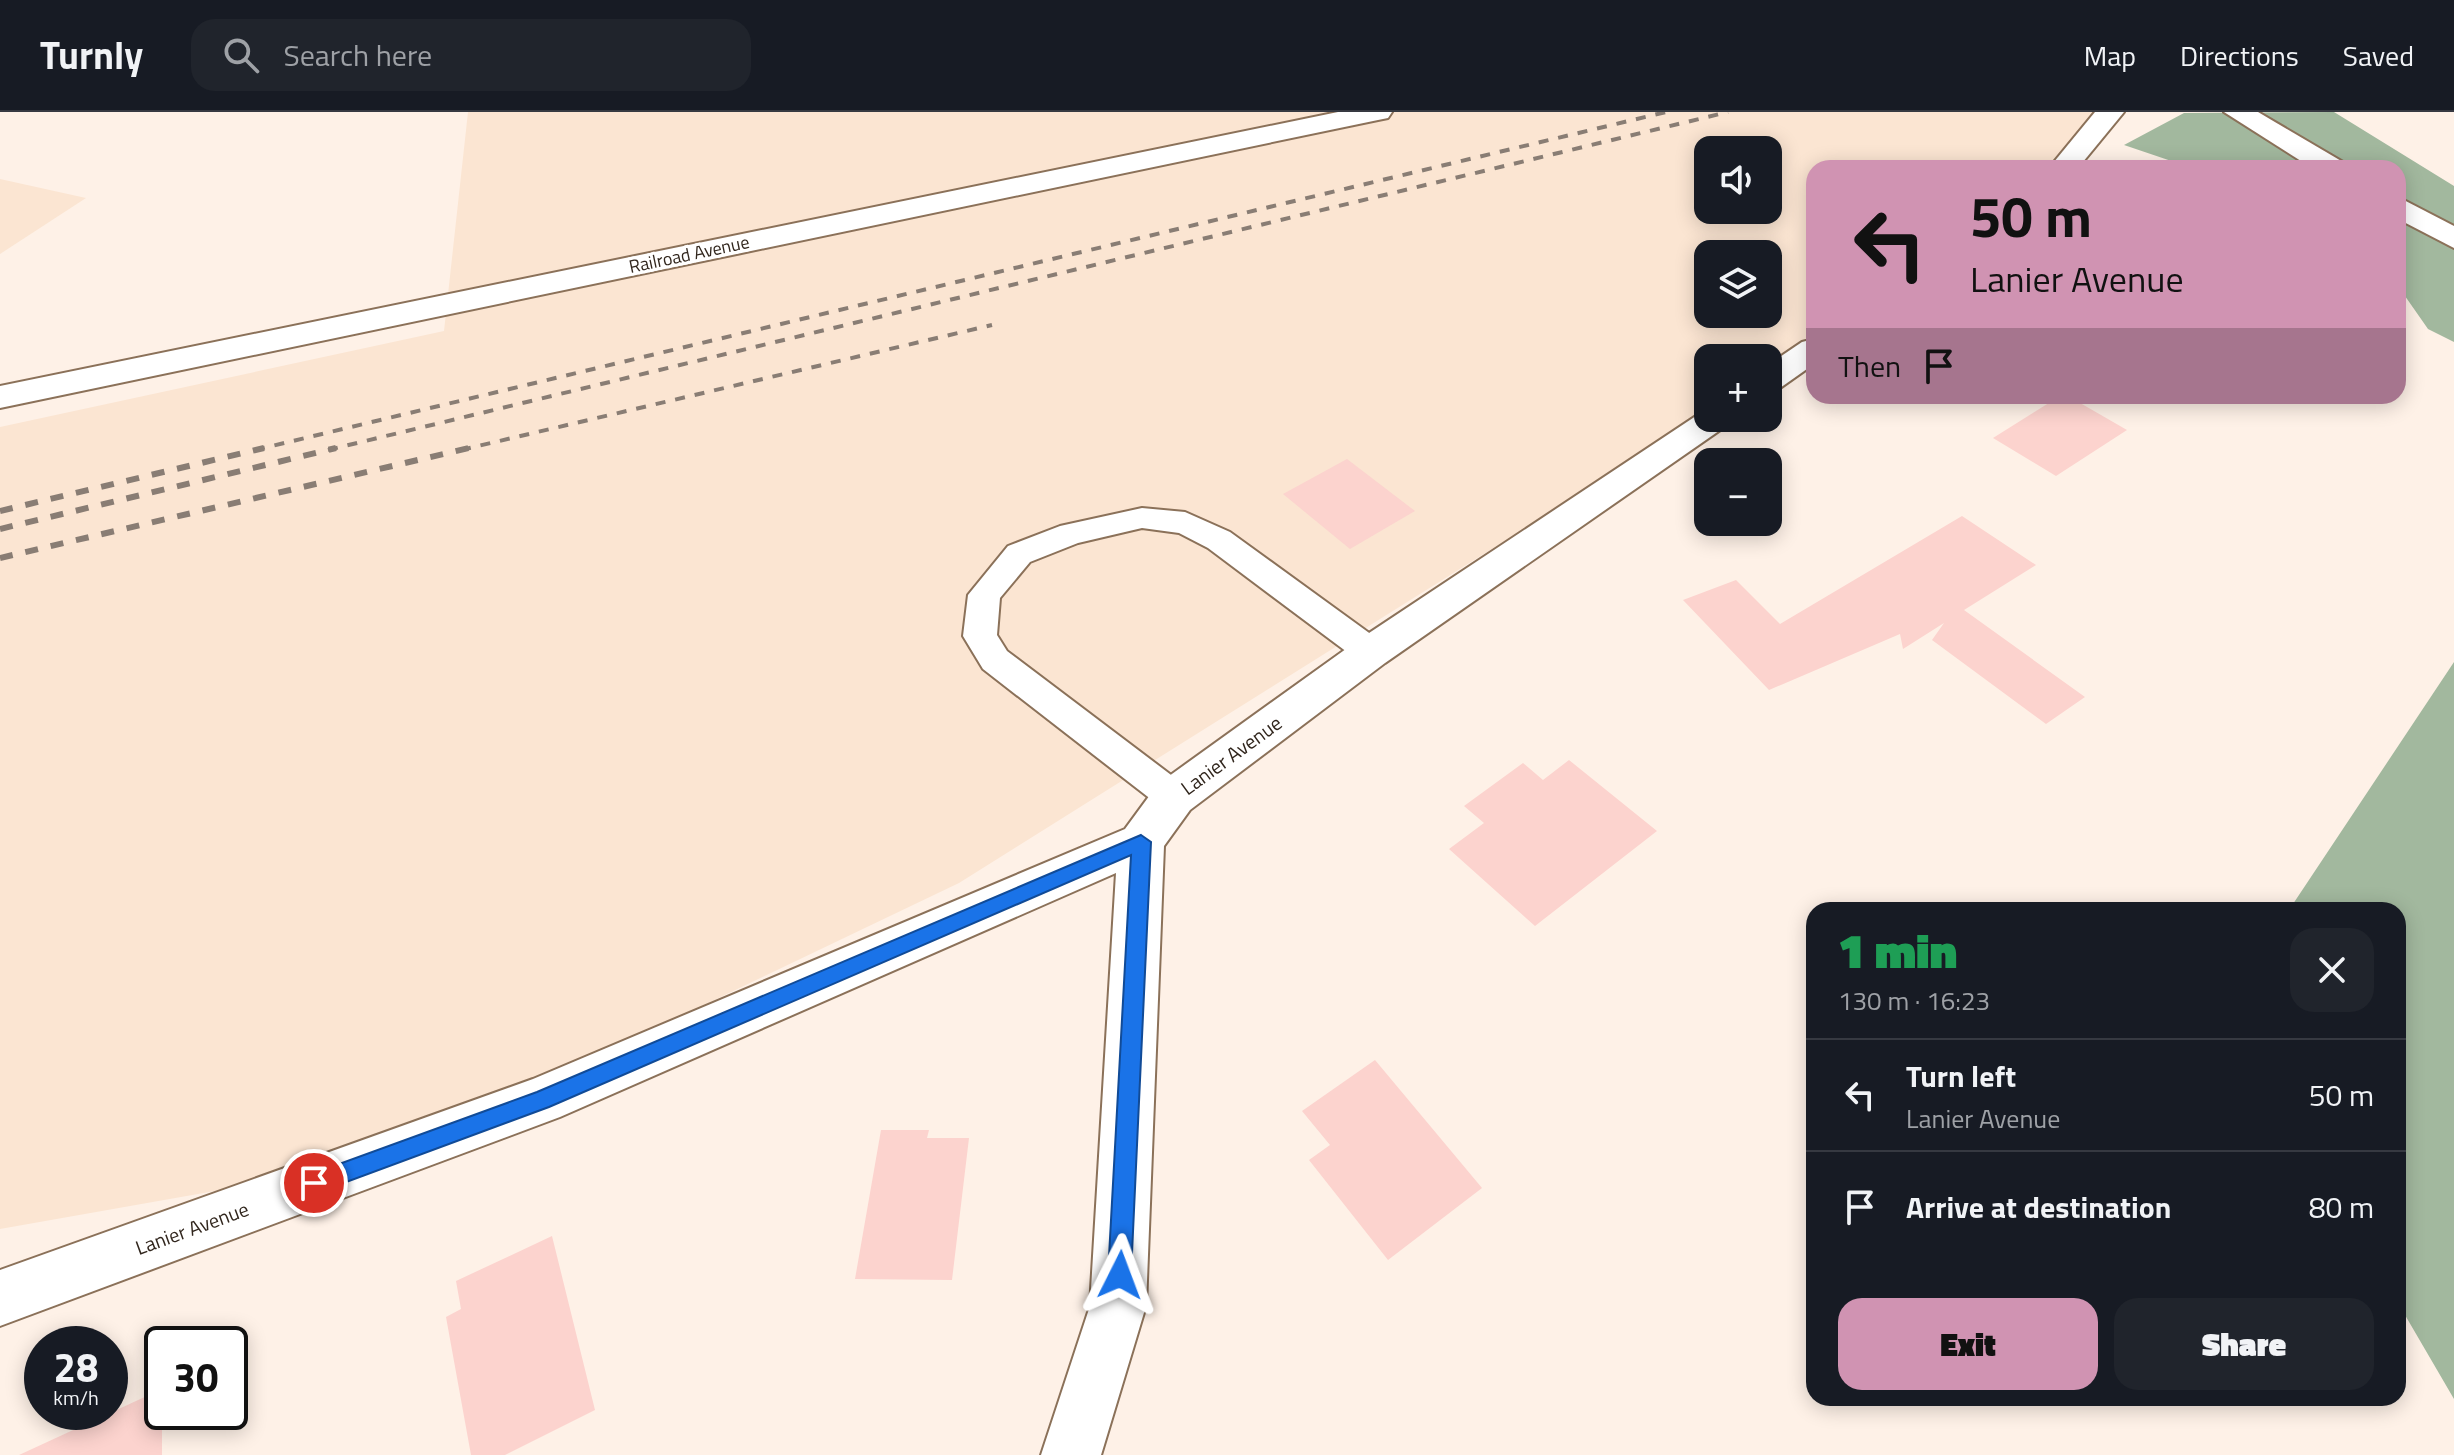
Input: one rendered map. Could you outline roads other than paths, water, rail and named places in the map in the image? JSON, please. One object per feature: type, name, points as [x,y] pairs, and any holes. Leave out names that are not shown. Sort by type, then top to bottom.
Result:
[{"type":"street","name":"Railroad Avenue","points":[[0,397],[1378,112]]},
{"type":"street","points":[[2070,160],[2110,112]]},
{"type":"street","points":[[2238,112],[2319,160]]},
{"type":"street","points":[[2406,211],[2454,239]]},
{"type":"street","points":[[1782,371],[1806,355]]},
{"type":"street","name":"Lanier Avenue","points":[[0,1298],[542,1100],[1141,842],[1174,797],[1371,652],[1694,432]]},
{"type":"street","points":[[1071,1455],[1118,1306],[1141,842]]},
{"type":"lane","points":[[1174,797],[995,660],[980,636],[984,595],[1019,554],[1071,534],[1142,518],[1185,523],[1219,540],[1371,652]]},
{"type":"railway","points":[[255,450],[1666,112]]},
{"type":"railway","points":[[328,450],[1728,112]]},
{"type":"railway","points":[[461,450],[992,325]]},
{"type":"railway","points":[[0,511],[264,448]]},
{"type":"railway","points":[[0,529],[336,448]]},
{"type":"railway","points":[[0,558],[469,448]]}]
